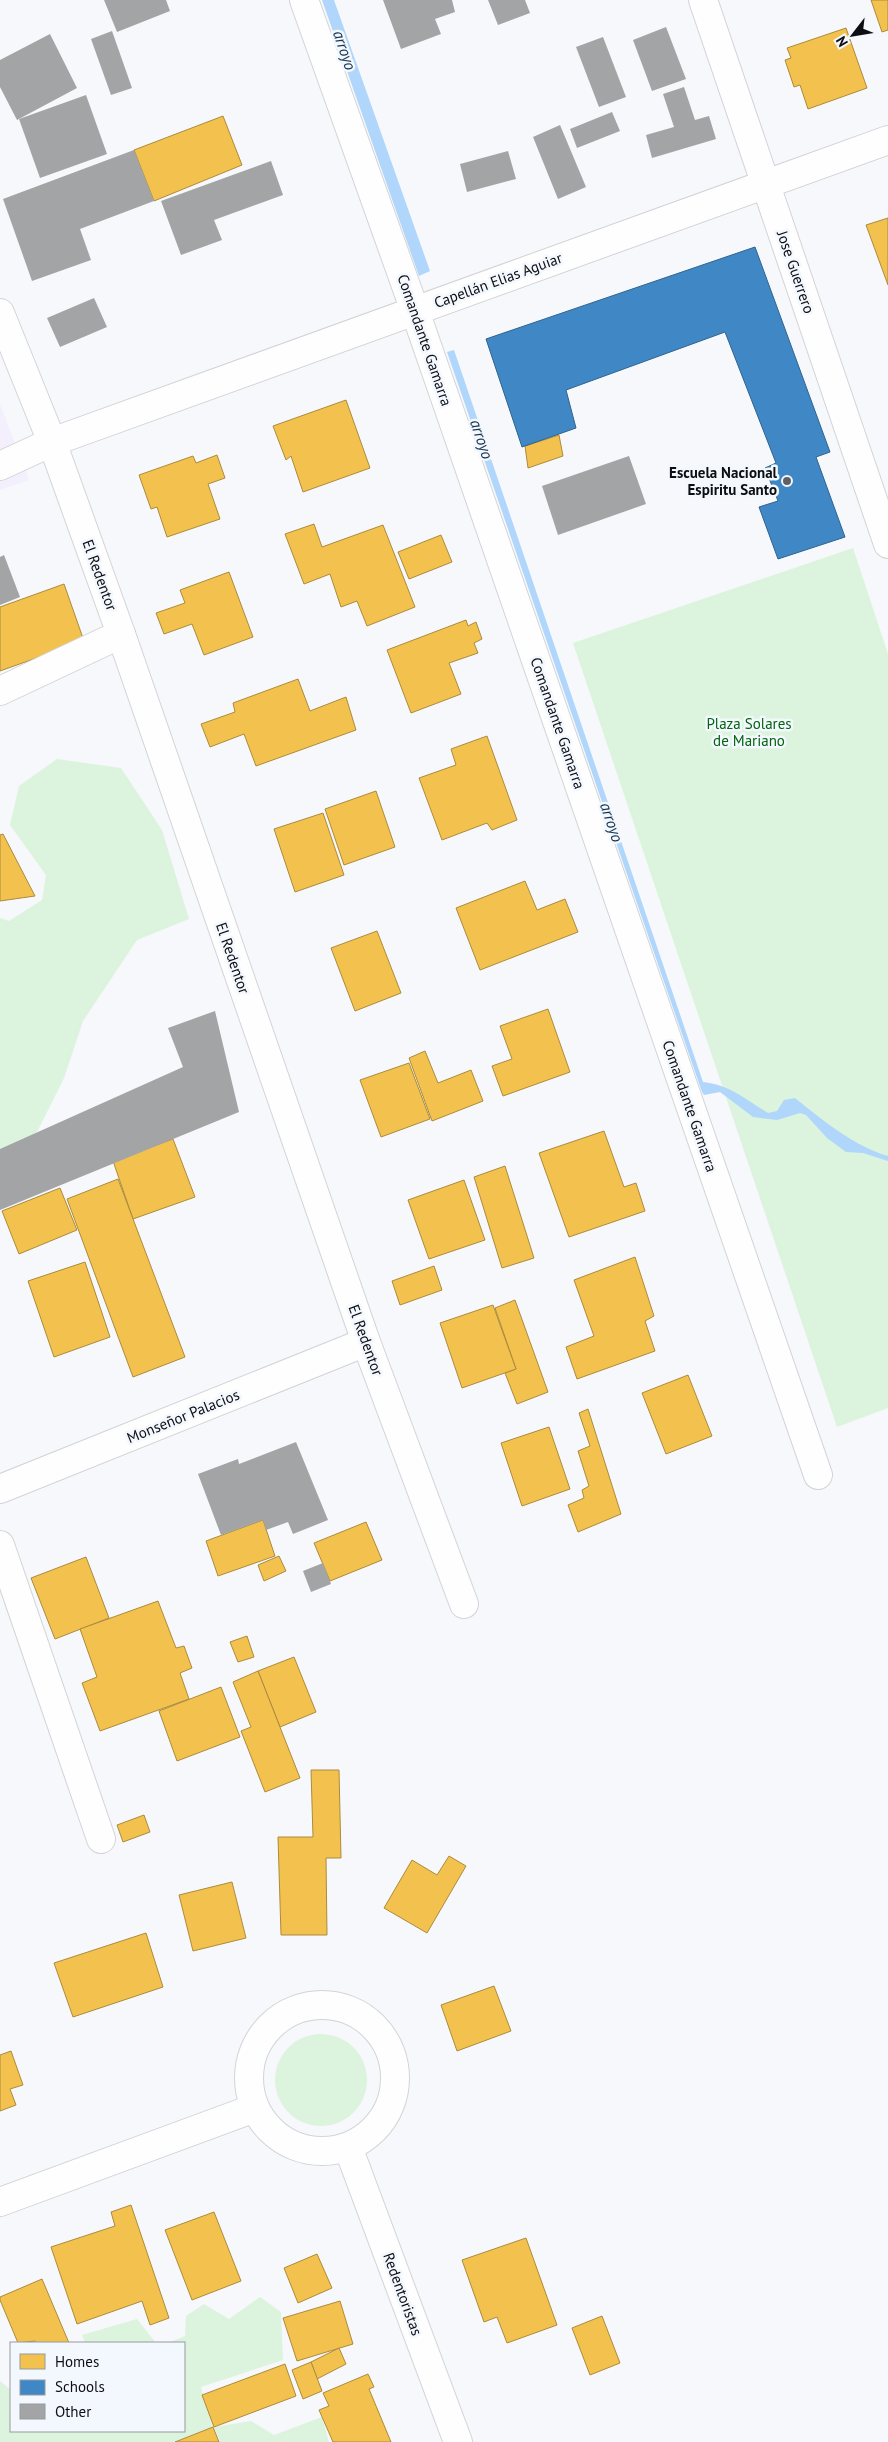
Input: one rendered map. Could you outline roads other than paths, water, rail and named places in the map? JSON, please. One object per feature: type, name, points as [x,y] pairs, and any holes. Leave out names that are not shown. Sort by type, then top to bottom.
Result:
[{"type":"street","name":"Comandante Gamarra","points":[[304,0],[415,311],[818,1475]]},
{"type":"street","name":"Jose Guerrero","points":[[703,0],[888,544]]},
{"type":"street","name":"Capellán Elias Aguiar","points":[[0,466],[52,442],[765,182],[888,140]]},
{"type":"street","name":"El Redentor","points":[[0,313],[52,442],[121,634],[366,1342],[464,1604]]},
{"type":"street","points":[[0,691],[121,634]]},
{"type":"street","name":"Monseñor Palacios","points":[[0,1489],[366,1342]]},
{"type":"street","points":[[0,1545],[101,1838]]},
{"type":"street","points":[[329,2005],[350,2010],[369,2022],[383,2038],[392,2058],[395,2079],[392,2101],[382,2121],[367,2136],[348,2147],[327,2152],[305,2149],[291,2144],[267,2127],[255,2108],[249,2087],[249,2065],[257,2044],[269,2027],[286,2014],[306,2006],[329,2005]]},
{"type":"street","points":[[0,2202],[255,2108]]},
{"type":"street","name":"Redentoristas","points":[[348,2147],[458,2442]]},
{"type":"water","name":"arroyo","points":[[322,0],[334,0],[430,271],[419,276]]},
{"type":"water","name":"arroyo","points":[[454,350],[703,1082],[729,1089],[768,1113],[777,1111],[784,1100],[795,1098],[851,1139],[875,1152],[888,1156],[888,1161],[863,1153],[846,1152],[827,1138],[806,1115],[800,1113],[777,1120],[753,1117],[720,1092],[704,1095],[702,1092],[447,352]]},
{"type":"place","name":"Escuela Nacional Espiritu Santo","points":[[787,481]]},
{"type":"park label","name":"Plaza Solares de Mariano","points":[[749,732]]}]
